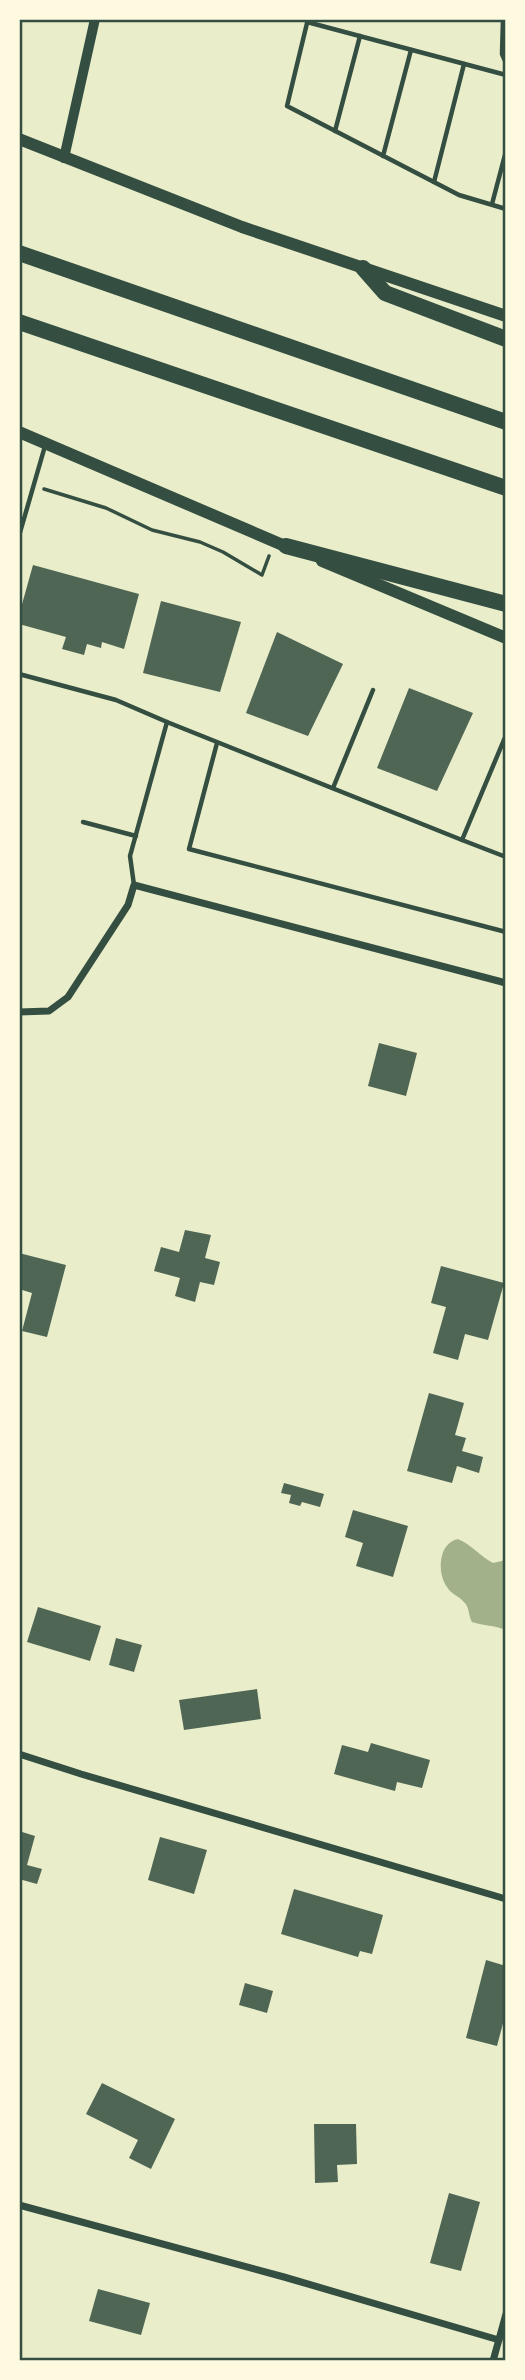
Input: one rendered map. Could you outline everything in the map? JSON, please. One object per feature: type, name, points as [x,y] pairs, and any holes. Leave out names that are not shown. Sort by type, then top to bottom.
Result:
[{"type":"highway","points":[[19,253],[506,422]]},
{"type":"highway","points":[[363,268],[385,293],[506,339]]},
{"type":"highway","points":[[19,322],[506,488]]},
{"type":"highway","points":[[281,544],[506,604]]},
{"type":"main road","points":[[19,139],[243,227],[506,316]]},
{"type":"main road","points":[[19,432],[506,638]]},
{"type":"street","points":[[65,158],[95,19]]},
{"type":"street","points":[[19,1012],[49,1011],[68,997],[128,905],[134,885],[506,983]]},
{"type":"street","points":[[19,1754],[506,1899]]},
{"type":"street","points":[[19,2205],[284,2277],[499,2340]]},
{"type":"street","points":[[493,2361],[506,2314]]},
{"type":"lane","points":[[504,19],[502,54],[506,63]]},
{"type":"lane","points":[[506,75],[307,21],[287,106],[459,195],[506,209]]},
{"type":"lane","points":[[335,131],[360,36]]},
{"type":"lane","points":[[383,156],[411,50]]},
{"type":"lane","points":[[434,182],[464,64]]},
{"type":"lane","points":[[492,204],[506,152]]},
{"type":"lane","points":[[19,535],[46,442]]},
{"type":"lane","points":[[19,674],[116,700],[217,743],[506,857]]},
{"type":"lane","points":[[333,788],[373,690]]},
{"type":"lane","points":[[134,885],[131,856],[167,722]]},
{"type":"lane","points":[[462,840],[506,735]]},
{"type":"lane","points":[[217,743],[189,849],[506,932]]},
{"type":"lane","points":[[83,821],[136,835]]},
{"type":"path","points":[[33,486],[106,508],[152,530],[201,542],[262,575],[281,544]]},
{"type":"shaded area","points":[[458,1539],[493,1563],[506,1560],[506,1630],[472,1622],[466,1604],[444,1581],[441,1567],[443,1552],[446,1546]]},
{"type":"building","points":[[33,565],[139,594],[124,649],[102,642],[101,648],[87,644],[84,655],[62,649],[66,637],[19,624]]},
{"type":"building","points":[[161,601],[241,622],[220,692],[143,673]]},
{"type":"building","points":[[277,632],[343,664],[308,736],[246,713]]},
{"type":"building","points":[[409,688],[473,713],[437,791],[377,768]]},
{"type":"building","points":[[379,1043],[417,1053],[406,1096],[368,1086]]},
{"type":"building","points":[[185,1230],[211,1235],[205,1258],[220,1262],[214,1285],[200,1282],[195,1302],[175,1296],[180,1278],[154,1271],[161,1247],[179,1252]]},
{"type":"building","points":[[19,1253],[66,1265],[47,1337],[22,1331],[32,1293],[19,1289]]},
{"type":"building","points":[[441,1266],[504,1283],[488,1340],[465,1334],[458,1360],[433,1353],[446,1307],[431,1303]]},
{"type":"building","points":[[429,1393],[464,1403],[455,1435],[466,1438],[462,1451],[483,1457],[479,1473],[457,1466],[452,1483],[407,1471]]},
{"type":"building","points":[[284,1483],[324,1494],[320,1507],[302,1502],[300,1506],[289,1503],[291,1495],[281,1493]]},
{"type":"building","points":[[353,1510],[408,1526],[393,1577],[356,1566],[363,1543],[345,1537]]},
{"type":"building","points":[[38,1607],[101,1626],[90,1661],[27,1642]]},
{"type":"building","points":[[116,1638],[142,1645],[134,1672],[109,1665]]},
{"type":"building","points":[[257,1689],[261,1719],[184,1730],[179,1700]]},
{"type":"building","points":[[371,1743],[430,1760],[422,1788],[397,1782],[395,1791],[334,1774],[342,1745],[368,1752]]},
{"type":"building","points":[[19,1831],[35,1836],[27,1865],[42,1869],[37,1884],[19,1879]]},
{"type":"building","points":[[160,1837],[207,1850],[194,1894],[148,1880]]},
{"type":"building","points":[[294,1889],[383,1915],[372,1954],[360,1951],[358,1957],[281,1934]]},
{"type":"building","points":[[486,1960],[506,1966],[506,2012],[497,2046],[466,2038]]},
{"type":"building","points":[[245,1983],[273,1991],[267,2013],[239,2005]]},
{"type":"building","points":[[102,2083],[175,2119],[151,2169],[129,2158],[138,2140],[86,2114]]},
{"type":"building","points":[[314,2124],[356,2124],[357,2164],[337,2165],[338,2182],[315,2183]]},
{"type":"building","points":[[449,2193],[480,2202],[461,2271],[430,2263]]},
{"type":"building","points":[[98,2289],[150,2303],[141,2335],[89,2321]]}]
